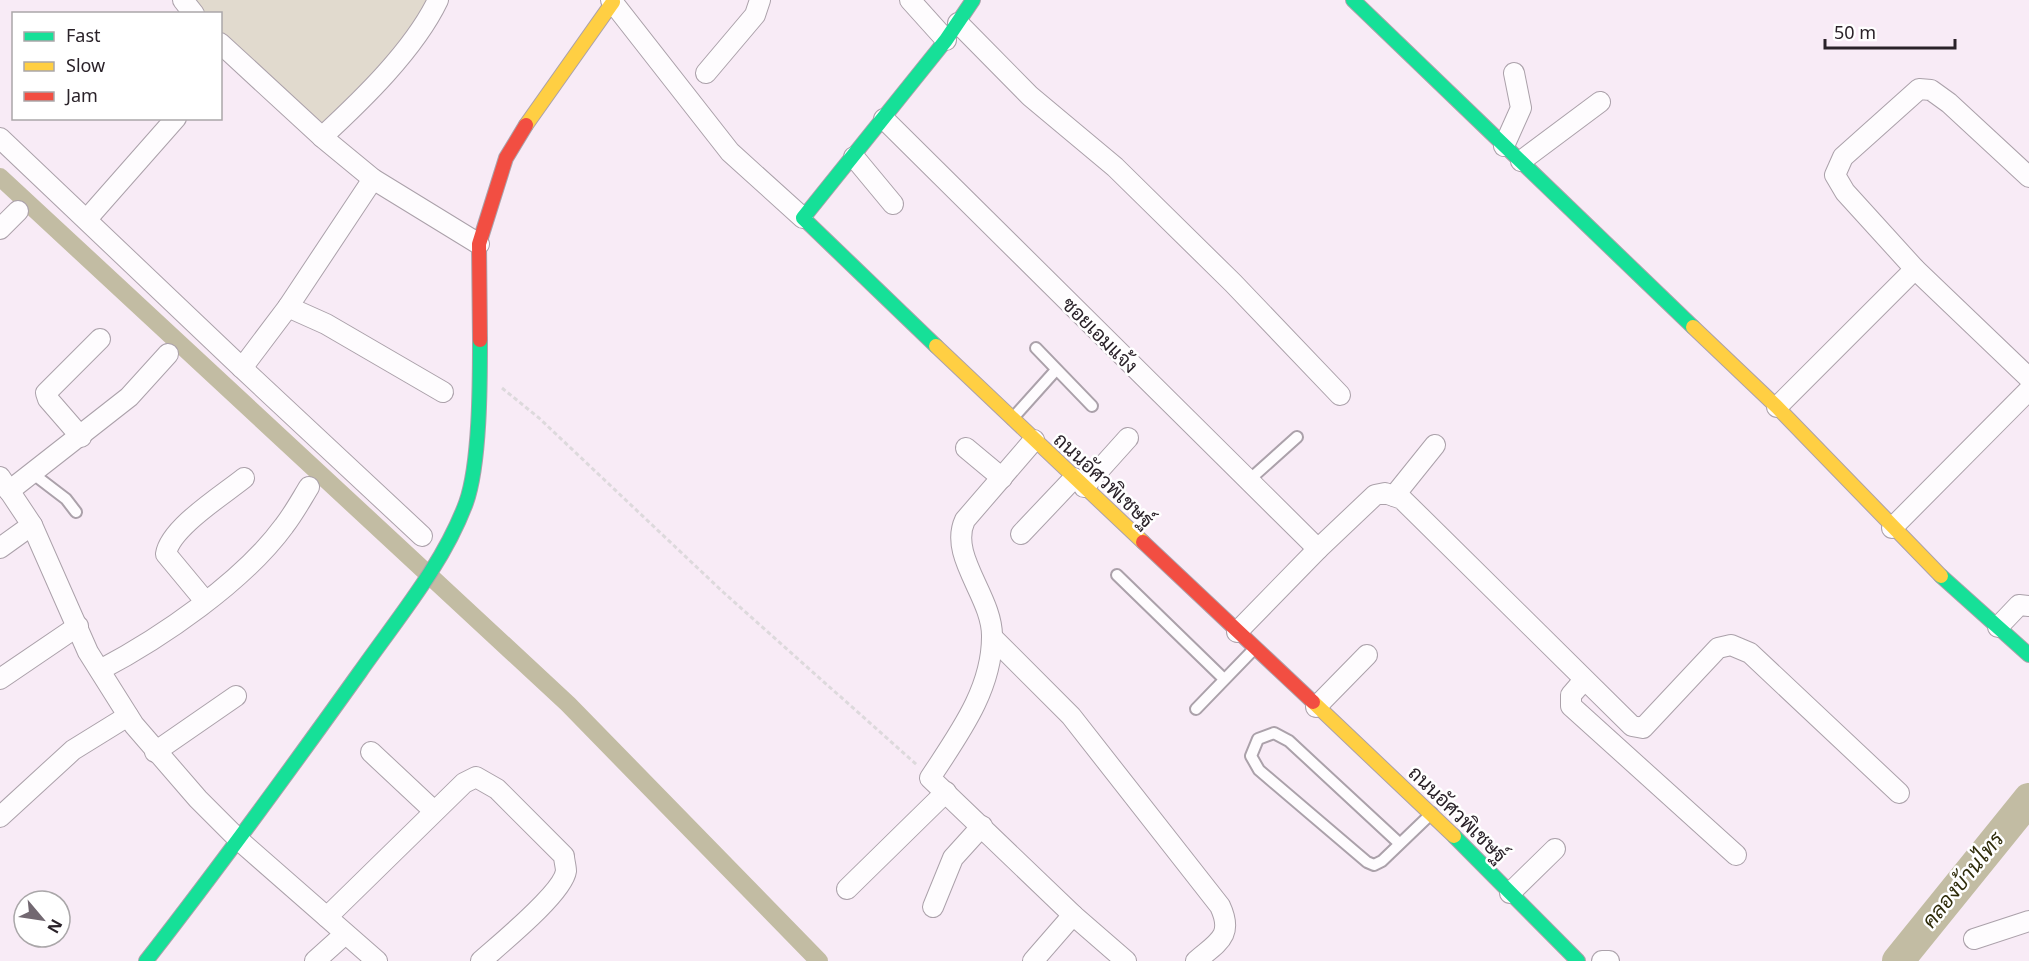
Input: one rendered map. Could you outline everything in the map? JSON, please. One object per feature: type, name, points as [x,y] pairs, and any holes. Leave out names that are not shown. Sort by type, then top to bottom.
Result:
[{"type":"street","points":[[183,0],[192,12]]},
{"type":"street","points":[[322,137],[366,94],[403,51],[438,0]]},
{"type":"street","points":[[706,74],[754,15],[760,0]]},
{"type":"street","points":[[910,0],[946,40]]},
{"type":"street","points":[[146,961],[240,841],[419,588],[449,538],[466,502],[473,471],[480,370],[479,244],[506,158],[533,113],[612,1],[703,119],[751,172],[803,218],[946,40],[973,0]]},
{"type":"street","points":[[1353,0],[1777,407],[1892,528],[2029,655]]},
{"type":"street","points":[[958,23],[1030,96],[1124,175],[1233,283],[1340,395]]},
{"type":"street","points":[[224,55],[373,179],[479,244]]},
{"type":"street","points":[[1504,146],[1521,108],[1514,73]]},
{"type":"street","points":[[2029,177],[1949,103],[1931,90],[1918,89],[1843,157],[1835,175],[1845,192],[1915,269],[2029,378]]},
{"type":"street","points":[[1521,161],[1600,102]]},
{"type":"street","name":"ซอยเอมแจ้ง","points":[[884,119],[1318,549]]},
{"type":"street","points":[[87,219],[174,120]]},
{"type":"street","points":[[0,138],[422,537]]},
{"type":"street","points":[[854,156],[893,204]]},
{"type":"street","points":[[242,368],[288,307],[373,179]]},
{"type":"street","points":[[0,230],[18,211]]},
{"type":"street","name":"ถนนอัศวพิเชษฐ์","points":[[803,218],[1079,483],[1432,813],[1578,961]]},
{"type":"street","points":[[1777,407],[1915,269]]},
{"type":"street","points":[[288,307],[326,324],[443,392]]},
{"type":"street","points":[[81,437],[48,399],[46,393],[100,339]]},
{"type":"street","points":[[168,354],[129,397],[81,437],[32,473],[5,484],[32,525],[88,652],[128,716],[155,752],[240,841],[377,961]]},
{"type":"street","points":[[1892,528],[2029,390]]},
{"type":"street","points":[[1021,534],[1128,438]]},
{"type":"street","points":[[1034,440],[965,520],[959,532],[964,557],[991,619],[992,637],[984,687],[930,778],[1073,915],[1126,961]]},
{"type":"street","points":[[1394,496],[1435,445]]},
{"type":"street","points":[[966,448],[1002,478]]},
{"type":"street","points":[[205,601],[165,554],[167,545],[176,533],[244,478]]},
{"type":"street","points":[[100,670],[170,629],[250,564],[284,526],[309,487]]},
{"type":"street","points":[[1237,632],[1318,549],[1375,495],[1385,493],[1402,499],[1618,715],[1632,726],[1643,728],[1718,648],[1731,645],[1750,653],[1899,793]]},
{"type":"street","points":[[0,548],[32,525]]},
{"type":"street","points":[[1998,627],[2019,605],[2029,606]]},
{"type":"street","points":[[0,679],[78,626]]},
{"type":"street","points":[[992,637],[1071,716],[1220,906],[1227,921],[1226,932],[1196,961]]},
{"type":"street","points":[[1316,707],[1367,655]]},
{"type":"street","points":[[1584,680],[1571,695],[1571,706],[1737,855]]},
{"type":"street","points":[[155,752],[236,696]]},
{"type":"street","points":[[0,817],[74,750],[128,716]]},
{"type":"street","points":[[371,752],[434,811]]},
{"type":"street","points":[[327,917],[434,811],[464,783],[476,777],[496,789],[564,856],[566,871],[560,885],[542,905],[481,961]]},
{"type":"street","points":[[847,890],[946,792]]},
{"type":"street","points":[[933,907],[952,858],[982,826]]},
{"type":"street","points":[[1510,893],[1555,849]]},
{"type":"street","points":[[1033,961],[1073,915]]},
{"type":"street","points":[[1974,939],[2029,921]]},
{"type":"street","points":[[315,961],[345,934]]},
{"type":"street","points":[[1602,961],[1609,961]]},
{"type":"lane","points":[[1036,348],[1092,406]]},
{"type":"lane","points":[[1012,419],[1056,370]]},
{"type":"lane","points":[[1248,482],[1297,437]]},
{"type":"lane","points":[[32,473],[66,499],[76,512]]},
{"type":"lane","points":[[1117,575],[1224,679]]},
{"type":"lane","points":[[1196,709],[1255,648]]},
{"type":"lane","points":[[1399,843],[1289,741],[1274,733],[1258,740],[1251,756],[1259,770],[1366,862],[1374,865],[1382,861],[1432,813]]},
{"type":"path","points":[[480,370],[539,418],[723,592],[930,778]]},
{"type":"shaded area","points":[[189,0],[430,0],[397,47],[323,129],[222,35],[222,12],[201,12]]},
{"type":"waterway","points":[[0,177],[568,704],[819,961]]},
{"type":"waterway","name":"คลองบ้านไทร","points":[[1898,961],[2029,799]]},
{"type":"traffic: fast","points":[[936,346],[803,218],[946,40],[973,0]]},
{"type":"traffic: fast","points":[[1353,0],[1693,327]]},
{"type":"traffic: fast","points":[[146,961],[228,854],[307,745],[418,591],[445,548],[471,487],[477,446],[480,340]]},
{"type":"traffic: fast","points":[[1941,576],[2029,655]]},
{"type":"traffic: fast","points":[[1454,836],[1578,961]]},
{"type":"traffic: slow","points":[[526,125],[613,2]]},
{"type":"traffic: slow","points":[[1693,327],[1777,407],[1941,576]]},
{"type":"traffic: slow","points":[[936,346],[1143,542]]},
{"type":"traffic: slow","points":[[1313,702],[1454,836]]},
{"type":"traffic: jam","points":[[480,340],[479,244],[506,158],[526,125]]},
{"type":"traffic: jam","points":[[1143,542],[1313,702]]}]
